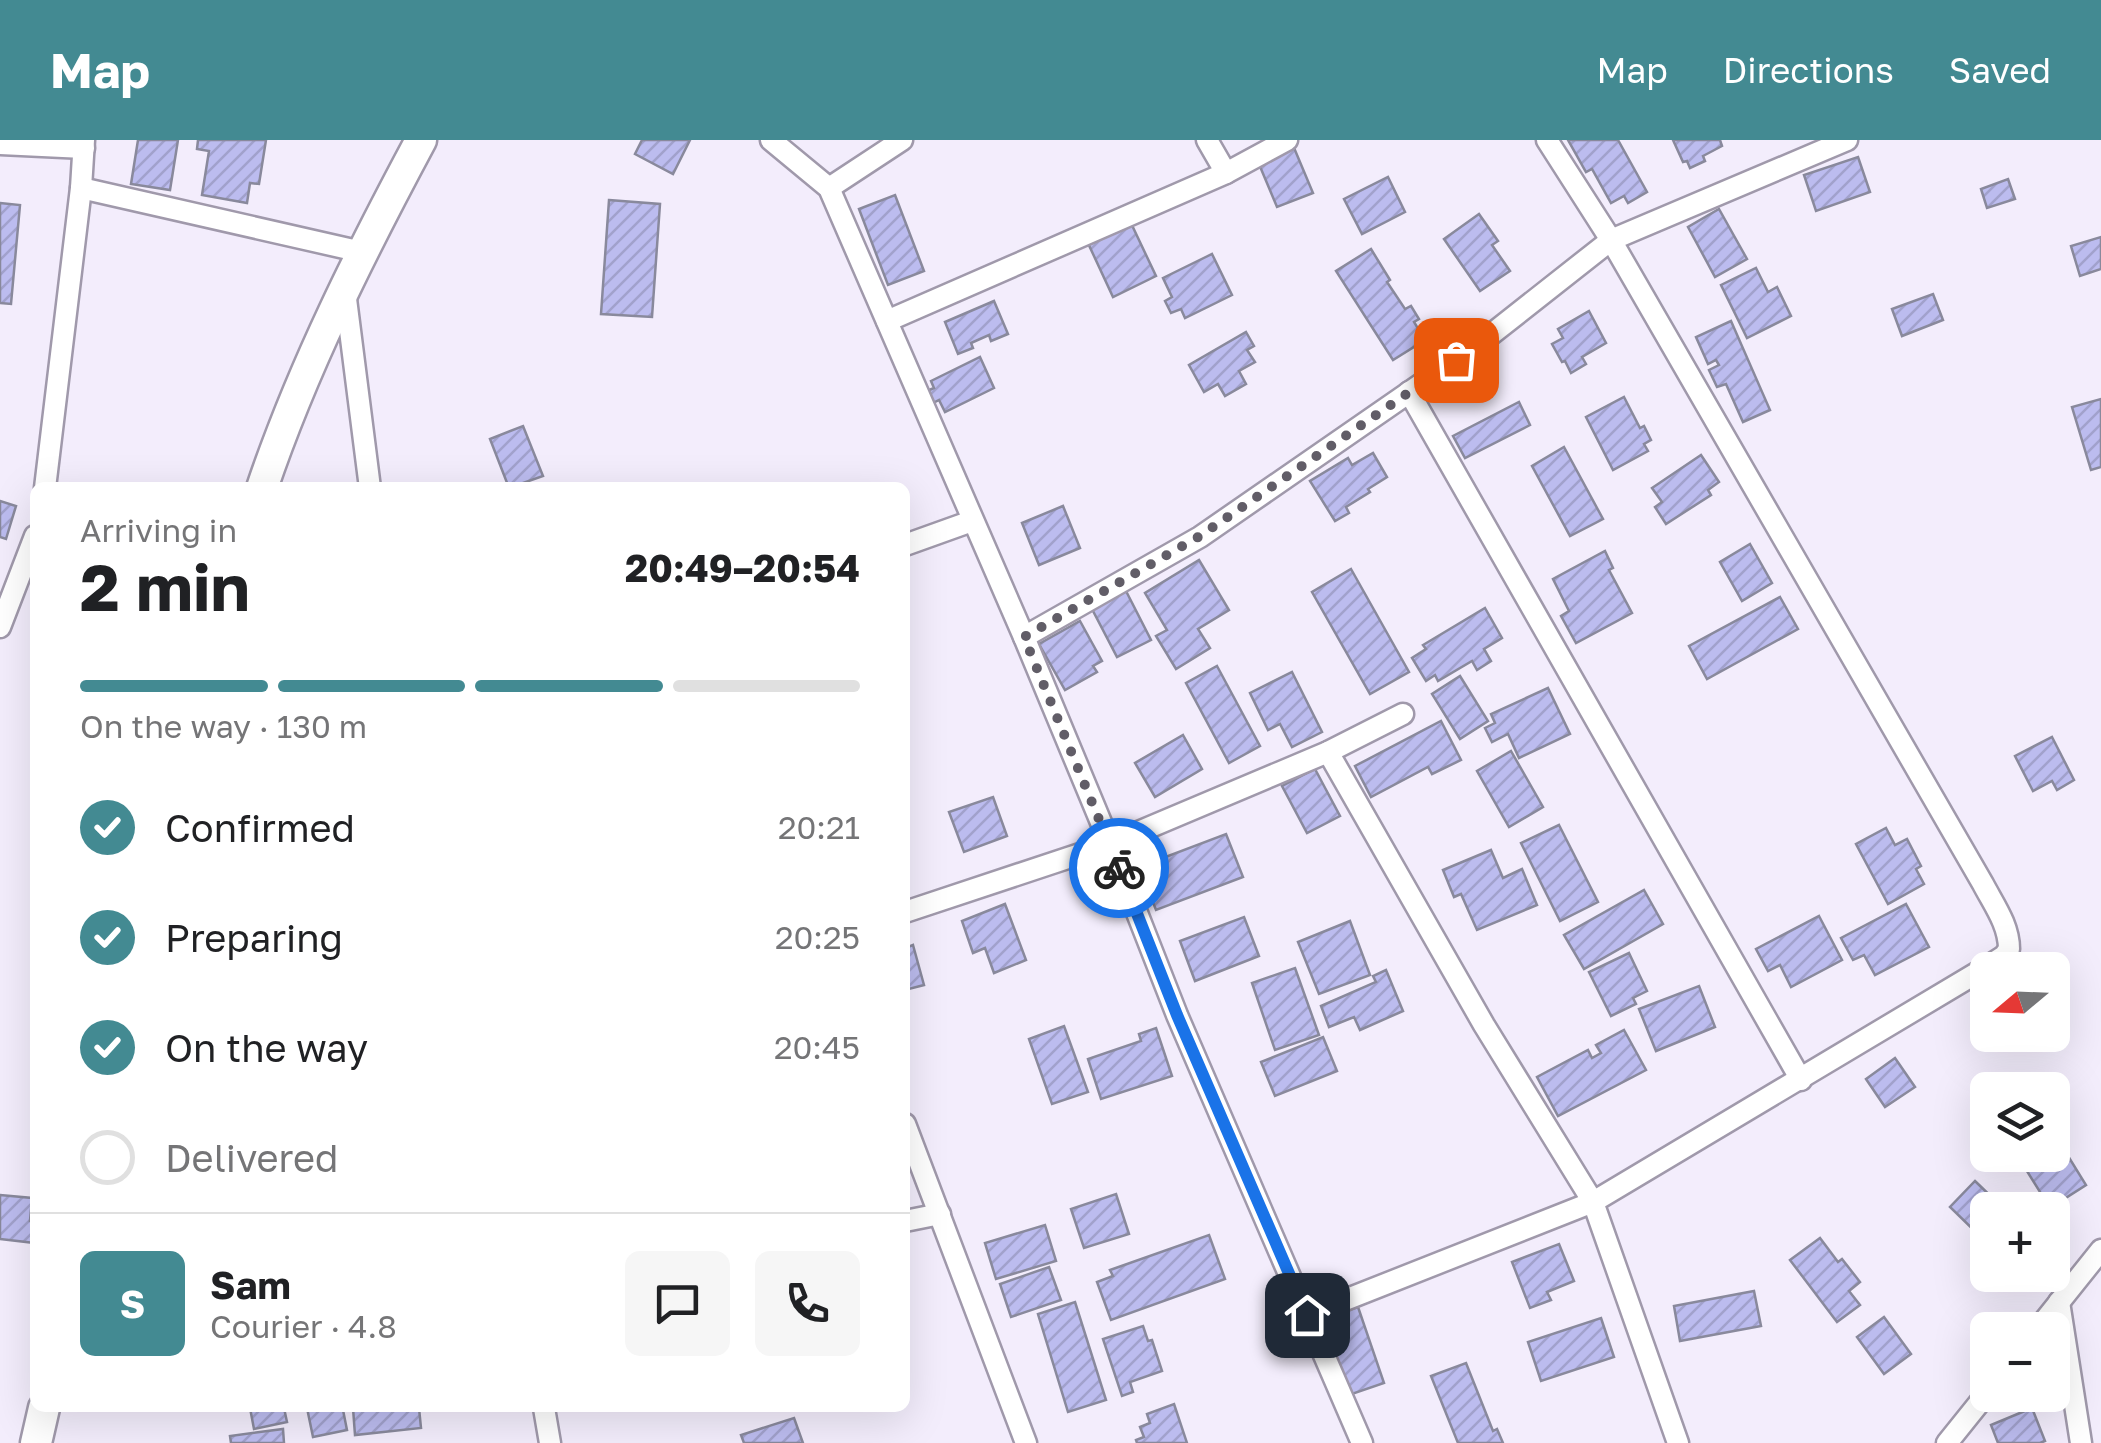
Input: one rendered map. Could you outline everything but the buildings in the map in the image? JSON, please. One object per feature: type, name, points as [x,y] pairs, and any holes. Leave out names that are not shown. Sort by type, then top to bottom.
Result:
[{"type":"main road","points":[[264,482],[345,288],[421,140]]},
{"type":"main road","points":[[36,1443],[43,1412]]},
{"type":"street","points":[[770,140],[830,188],[1024,637],[1177,1015],[1362,1443]]},
{"type":"street","points":[[830,188],[902,140]]},
{"type":"street","points":[[1207,140],[1226,173]]},
{"type":"street","points":[[886,321],[1226,173],[1287,140]]},
{"type":"street","points":[[1307,1315],[1593,1202],[1802,1080],[2010,949],[2009,937],[1983,884],[1611,240],[1546,140]]},
{"type":"street","points":[[1024,637],[1200,536],[1479,344],[1611,240],[1848,140]]},
{"type":"street","points":[[0,144],[84,144],[46,482]]},
{"type":"street","points":[[81,188],[362,252]]},
{"type":"street","points":[[345,288],[369,482]]},
{"type":"street","points":[[1409,392],[1802,1080]]},
{"type":"street","points":[[910,543],[972,521]]},
{"type":"street","points":[[0,627],[30,549]]},
{"type":"street","points":[[910,910],[1110,844],[1328,752],[1403,714]]},
{"type":"street","points":[[1328,752],[1484,1024],[1593,1202],[1678,1443]]},
{"type":"street","points":[[910,1137],[1026,1443]]},
{"type":"street","points":[[910,1220],[940,1214]]},
{"type":"street","points":[[2051,1312],[2101,1250]]},
{"type":"street","points":[[2059,1302],[2081,1443]]},
{"type":"street","points":[[545,1412],[550,1443]]},
{"type":"street","points":[[1947,1443],[1972,1412]]},
{"type":"way so far","points":[[1119,868],[1024,637],[1200,536],[1456,360]]},
{"type":"route","points":[[1119,868],[1177,1015],[1307,1315]]}]
